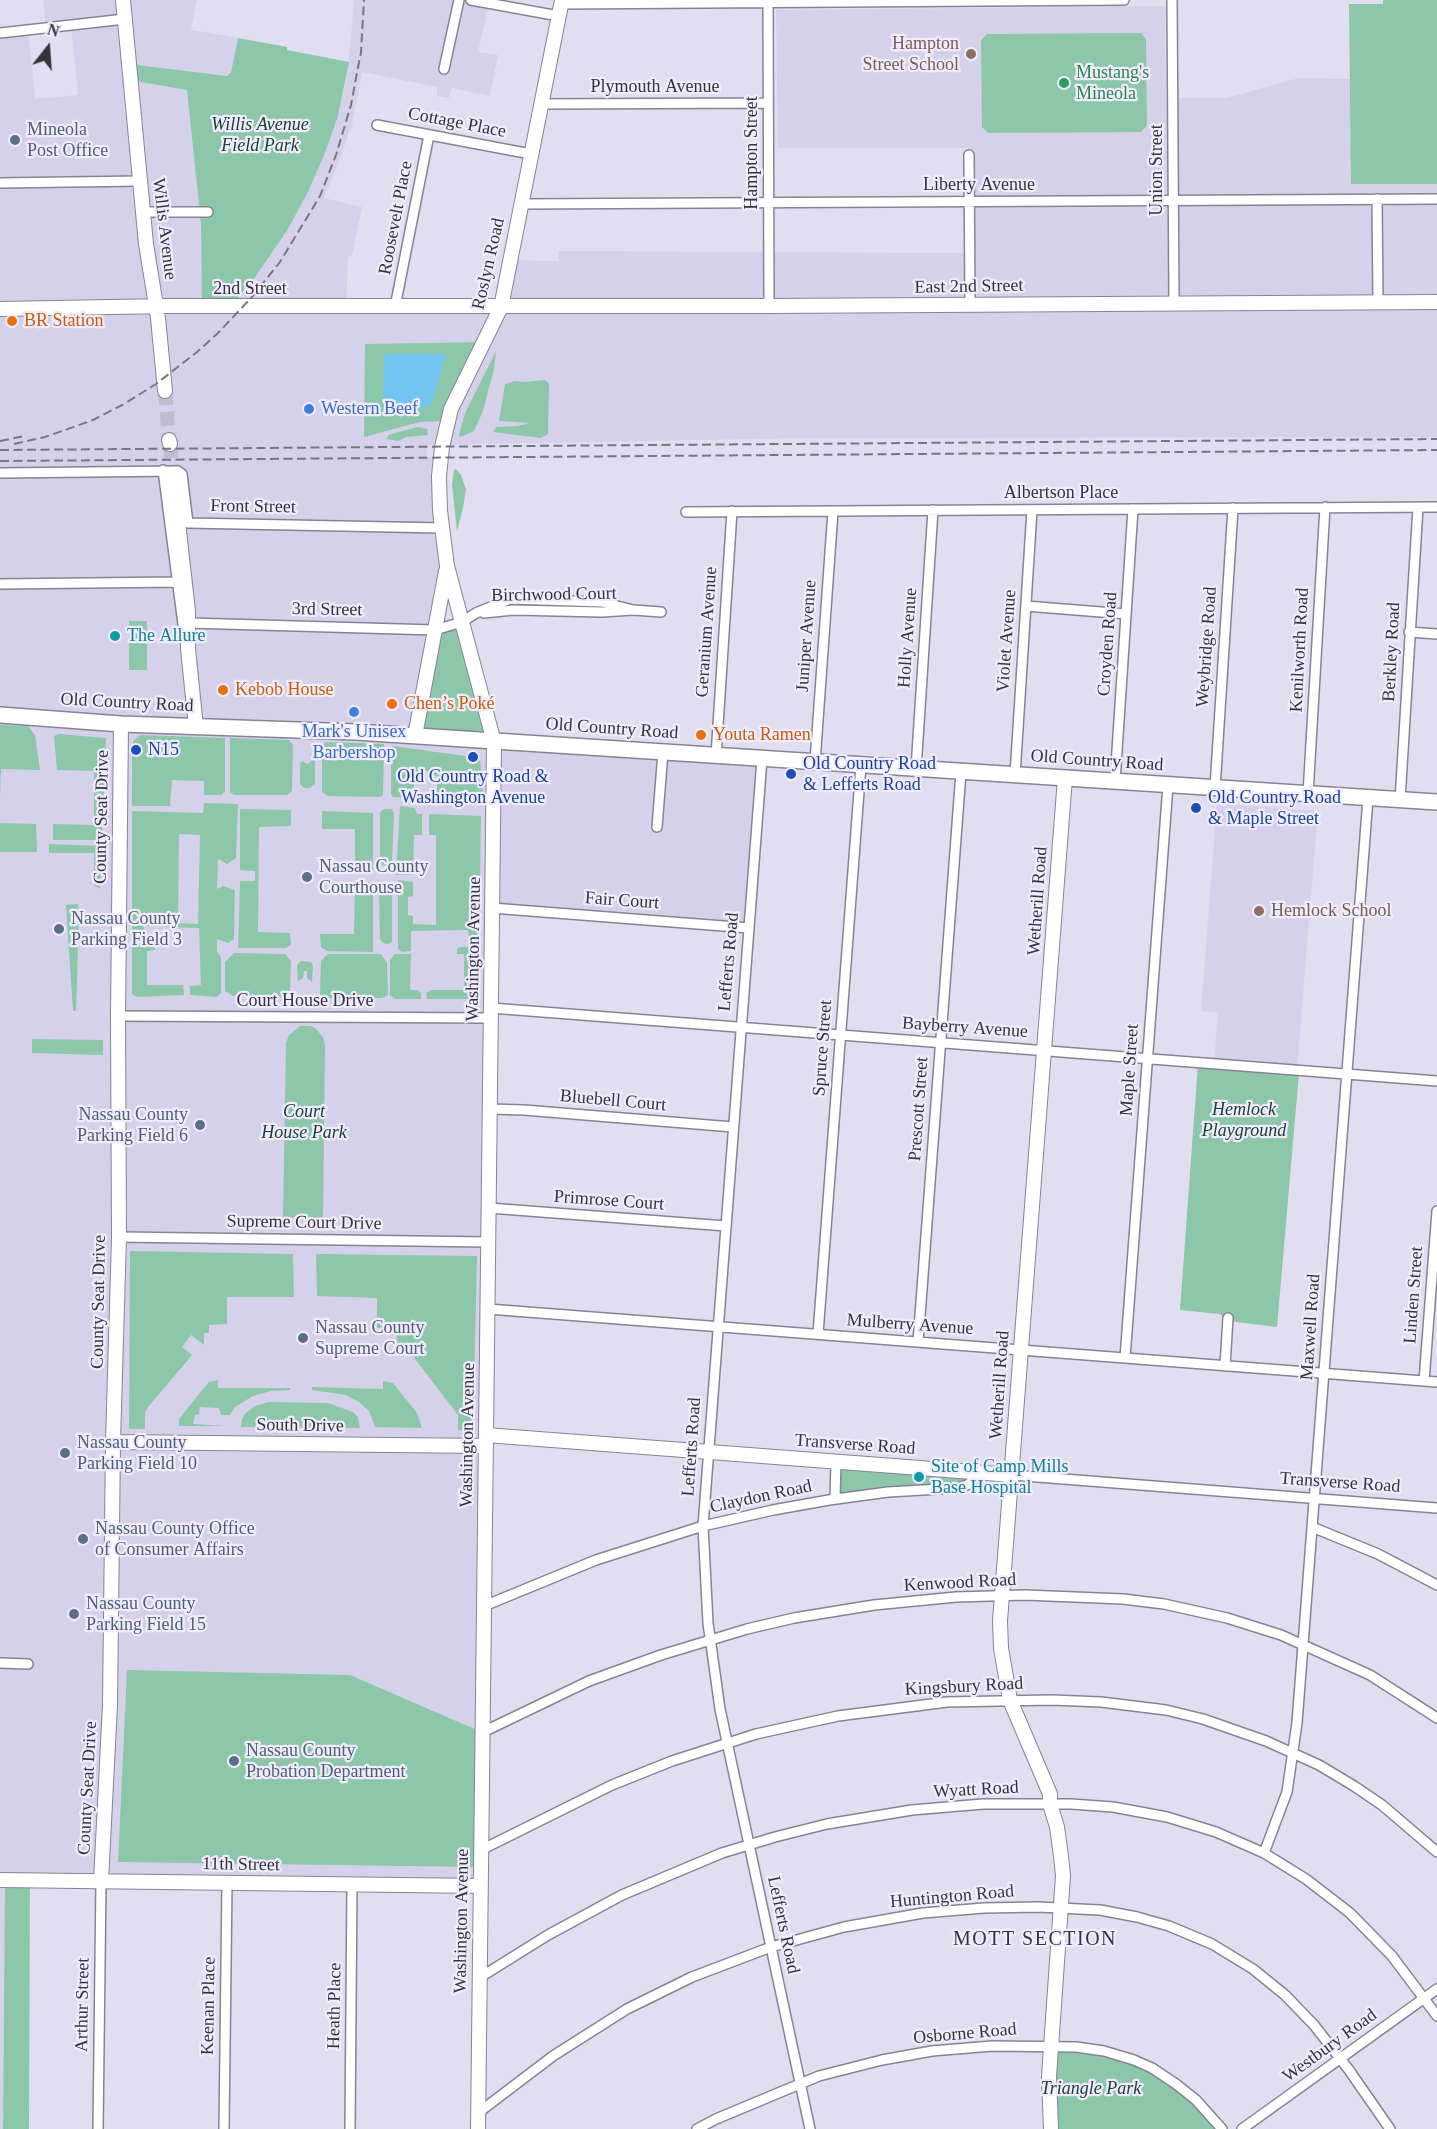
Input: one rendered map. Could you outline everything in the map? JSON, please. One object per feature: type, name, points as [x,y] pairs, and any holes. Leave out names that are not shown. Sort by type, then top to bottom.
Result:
[{"type":"main road","name":"Old Country Road","points":[[0,716],[121,724],[356,732],[1437,802]]},
{"type":"street","name":"Willis Avenue","points":[[123,0],[143,212],[165,391]]},
{"type":"street","points":[[444,69],[459,0]]},
{"type":"street","points":[[471,0],[561,7],[667,2],[1124,0]]},
{"type":"street","name":"Union Street","points":[[1172,0],[1174,303]]},
{"type":"street","name":"Hampton Street","points":[[768,1],[769,306]]},
{"type":"street","name":"Roslyn Road","points":[[494,742],[447,566],[442,528],[440,476],[442,447],[447,421],[455,398],[501,308],[561,7]]},
{"type":"street","points":[[0,33],[124,19]]},
{"type":"street","name":"Plymouth Avenue","points":[[541,104],[768,103]]},
{"type":"street","name":"Cottage Place","points":[[377,125],[531,154]]},
{"type":"street","name":"Roosevelt Place","points":[[395,307],[429,135]]},
{"type":"street","points":[[969,155],[970,305]]},
{"type":"street","points":[[0,183],[140,181]]},
{"type":"street","points":[[1377,199],[1378,302]]},
{"type":"street","name":"Liberty Avenue","points":[[521,204],[1437,199]]},
{"type":"street","points":[[143,212],[208,212]]},
{"type":"street","name":"East 2nd Street","points":[[501,308],[1437,302]]},
{"type":"street","name":"2nd Street","points":[[0,309],[156,306],[501,308]]},
{"type":"street","name":"Front Street","points":[[168,474],[178,471],[182,473],[188,522],[442,528]]},
{"type":"street","points":[[0,472],[168,474]]},
{"type":"street","points":[[168,474],[182,627],[188,649]]},
{"type":"street","points":[[168,474],[189,623],[188,649],[196,727]]},
{"type":"street","name":"Kenilworth Road","points":[[1308,794],[1325,507]]},
{"type":"street","name":"Berkley Road","points":[[1400,800],[1418,507]]},
{"type":"street","name":"Albertson Place","points":[[686,512],[1437,507]]},
{"type":"street","name":"Weybridge Road","points":[[1215,788],[1233,508]]},
{"type":"street","name":"Croyden Road","points":[[1115,782],[1133,509]]},
{"type":"street","name":"Holly Avenue","points":[[916,769],[933,510]]},
{"type":"street","name":"Violet Avenue","points":[[1015,775],[1032,510]]},
{"type":"street","name":"Juniper Avenue","points":[[815,762],[832,511]]},
{"type":"street","name":"Geranium Avenue","points":[[717,756],[732,512]]},
{"type":"street","name":"Roslyn Road","points":[[414,736],[447,566]]},
{"type":"street","points":[[0,584],[177,582]]},
{"type":"street","points":[[1026,606],[1126,614]]},
{"type":"street","name":"Birchwood Court","points":[[462,622],[476,613],[513,610],[661,612]]},
{"type":"street","name":"3rd Street","points":[[189,623],[435,630],[462,622]]},
{"type":"street","points":[[1410,632],[1437,634]]},
{"type":"street","name":"County Seat Drive","points":[[101,1881],[110,1705],[118,1237],[121,724]]},
{"type":"street","name":"Washington Avenue","points":[[478,2129],[494,742]]},
{"type":"street","points":[[657,826],[663,752]]},
{"type":"street","name":"Lefferts Road","points":[[762,759],[703,1526],[708,1623],[714,1675],[810,2129]]},
{"type":"street","name":"Spruce Street","points":[[818,1334],[861,765]]},
{"type":"street","name":"Prescott Street","points":[[918,1342],[961,772]]},
{"type":"street","name":"Wetherill Road","points":[[1051,2129],[1050,2046],[1062,1876],[1061,1856],[1050,1794],[1010,1700],[1001,1648],[1000,1621],[1065,778]]},
{"type":"street","name":"Maple Street","points":[[1125,1358],[1168,785]]},
{"type":"street","name":"Maxwell Road","points":[[1264,1853],[1284,1801],[1290,1779],[1293,1753],[1315,1499],[1368,798]]},
{"type":"street","name":"Fair Court","points":[[492,908],[749,928]]},
{"type":"street","name":"Court House Drive","points":[[118,1016],[491,1013]]},
{"type":"street","name":"Bayberry Avenue","points":[[491,1013],[841,1035],[1437,1081]]},
{"type":"street","name":"Bluebell Court","points":[[490,1109],[733,1127]]},
{"type":"street","name":"Primrose Court","points":[[489,1208],[726,1226]]},
{"type":"street","name":"Linden Street","points":[[1424,1381],[1437,1211]]},
{"type":"street","name":"Supreme Court Drive","points":[[118,1237],[488,1242]]},
{"type":"street","name":"Mulberry Avenue","points":[[488,1309],[1437,1382]]},
{"type":"street","points":[[1225,1366],[1228,1318]]},
{"type":"street","name":"South Drive","points":[[113,1442],[486,1441]]},
{"type":"street","name":"Transverse Road","points":[[486,1441],[708,1452],[1437,1508]]},
{"type":"street","points":[[835,1499],[836,1462]]},
{"type":"street","name":"Claydon Road","points":[[484,1606],[596,1560],[703,1526],[835,1499],[888,1492],[958,1488],[967,1485],[982,1473]]},
{"type":"street","points":[[1312,1527],[1378,1554],[1437,1586]]},
{"type":"street","name":"Kenwood Road","points":[[483,1732],[589,1681],[661,1655],[794,1618],[874,1605],[956,1597],[1002,1596],[1091,1597],[1164,1604],[1227,1618],[1281,1635],[1370,1675],[1437,1718]]},
{"type":"street","points":[[0,1663],[28,1664]]},
{"type":"street","name":"Kingsbury Road","points":[[481,1850],[612,1785],[672,1761],[727,1743],[789,1726],[873,1710],[948,1702],[1010,1700],[1101,1702],[1166,1710],[1241,1731],[1319,1766],[1382,1805],[1437,1852]]},
{"type":"street","name":"Wyatt Road","points":[[479,1978],[548,1935],[622,1895],[678,1870],[749,1845],[827,1824],[912,1810],[983,1804],[1050,1804],[1113,1807],[1147,1812],[1216,1832],[1264,1853],[1306,1879],[1350,1913],[1392,1956],[1437,2016]]},
{"type":"street","name":"11th Street","points":[[0,1880],[481,1886]]},
{"type":"street","name":"Arthur Street","points":[[98,2129],[101,1881]]},
{"type":"street","name":"Keenan Place","points":[[224,2129],[227,1882]]},
{"type":"street","name":"Heath Place","points":[[350,2129],[352,1884]]},
{"type":"street","name":"Huntington Road","points":[[478,2113],[553,2056],[627,2009],[692,1977],[771,1947],[844,1927],[923,1913],[984,1908],[1060,1908],[1100,1910],[1169,1926],[1212,1944],[1253,1969],[1285,1995],[1314,2025],[1390,2129]]},
{"type":"street","name":"Westbury Road","points":[[1242,2129],[1437,1989]]},
{"type":"street","name":"Osborne Road","points":[[697,2129],[800,2083],[859,2065],[932,2051],[992,2046],[1050,2046],[1104,2051],[1152,2068],[1196,2100],[1222,2129]]},
{"type":"shaded area","points":[[43,0],[197,0],[191,30],[238,38],[231,72],[227,76],[129,64],[131,80],[187,89],[201,224],[202,307],[229,307],[252,282],[288,229],[308,192],[338,116],[350,49],[354,0],[468,0],[489,4],[478,52],[498,55],[490,96],[452,88],[449,98],[437,96],[437,87],[362,72],[352,125],[324,198],[362,207],[352,256],[348,257],[346,307],[504,308],[514,260],[559,261],[558,251],[970,253],[970,148],[778,148],[776,10],[1165,6],[1166,98],[1227,98],[1299,78],[1351,79],[1351,183],[1437,184],[1437,437],[811,438],[428,445],[426,458],[440,459],[447,566],[415,736],[762,759],[749,928],[493,908],[481,1886],[5,1880],[3,2129],[0,2129],[0,33],[28,30],[35,99],[78,95],[71,25],[46,27]]},
{"type":"shaded area","name":"Hemlock School","points":[[1217,803],[1318,811],[1297,1070],[1214,1063],[1218,1013],[1201,1011]]},
{"type":"green space","points":[[1383,0],[1437,0],[1437,184],[1351,184],[1349,4],[1383,4]]},
{"type":"green space","name":"Mustang's Mineola","points":[[1141,33],[1146,39],[1147,125],[1141,132],[988,133],[982,127],[981,40],[987,34]]},
{"type":"green space","name":"Willis Avenue Field Park","points":[[238,38],[349,62],[338,116],[325,153],[288,229],[252,282],[229,308],[202,307],[201,224],[187,90],[130,80],[129,64],[227,76],[231,72]]},
{"type":"green space","points":[[483,342],[447,421],[420,422],[364,437],[365,344]]},
{"type":"green space","points":[[496,351],[494,369],[483,411],[474,431],[460,437],[465,413]]},
{"type":"green space","points":[[544,380],[549,385],[548,434],[541,438],[493,432],[496,427],[530,423],[499,421],[505,384],[515,381]]},
{"type":"green space","points":[[418,427],[427,429],[428,435],[406,437],[398,441],[387,439],[388,435]]},
{"type":"green space","points":[[456,469],[466,489],[457,531],[452,485]]},
{"type":"green space","points":[[129,621],[147,621],[147,670],[129,670]]},
{"type":"green space","points":[[462,622],[494,742],[415,736],[435,630]]},
{"type":"green space","points":[[0,725],[28,726],[35,735],[40,770],[1,769],[0,798]]},
{"type":"green space","points":[[59,734],[106,738],[102,834],[99,840],[53,840],[53,824],[94,825],[94,771],[57,770],[54,736]]},
{"type":"green space","points":[[141,735],[225,738],[225,791],[221,795],[204,795],[204,781],[172,780],[170,806],[132,806],[132,747],[134,740]]},
{"type":"green space","points":[[230,738],[289,740],[293,745],[292,791],[287,795],[234,795],[230,792]]},
{"type":"green space","points":[[326,742],[384,744],[383,795],[380,797],[328,796],[322,792],[322,745]]},
{"type":"green space","points":[[393,746],[480,758],[484,805],[432,803],[430,798],[437,797],[437,776],[431,775],[430,771],[422,771],[421,775],[414,776],[414,798],[393,797],[391,794],[391,748]]},
{"type":"green space","points":[[312,760],[315,761],[315,784],[310,788],[304,788],[300,784],[300,763],[302,761],[308,764]]},
{"type":"green space","points":[[204,803],[238,804],[236,858],[227,864],[218,859],[217,889],[223,886],[235,890],[234,939],[228,943],[217,939],[217,952],[221,957],[221,993],[217,997],[190,995],[190,986],[201,985],[199,928],[144,926],[143,936],[132,936],[132,811],[203,813]],"holes":[[[179,834],[200,835],[198,924],[178,923]]]},
{"type":"green space","points":[[400,806],[415,808],[417,814],[422,814],[422,835],[414,835],[413,875],[396,875]]},
{"type":"green space","points":[[240,809],[291,810],[291,826],[259,827],[258,932],[290,933],[291,945],[286,948],[238,948],[240,881],[255,881],[255,871],[240,870]]},
{"type":"green space","points":[[384,809],[391,809],[394,813],[392,862],[389,866],[383,865],[380,861],[380,812]]},
{"type":"green space","points":[[322,811],[373,813],[373,871],[355,872],[355,829],[322,829]]},
{"type":"green space","points":[[429,814],[481,816],[479,940],[469,938],[468,930],[411,931],[411,951],[402,952],[398,949],[398,880],[413,882],[413,896],[408,897],[408,915],[413,916],[413,924],[436,925],[436,835],[429,835]]},
{"type":"green space","points":[[0,823],[36,824],[37,852],[0,852]]},
{"type":"green space","points":[[49,844],[101,846],[100,889],[94,885],[94,853],[49,853]]},
{"type":"green space","points":[[355,881],[373,883],[373,952],[327,951],[321,947],[320,934],[354,934]]},
{"type":"green space","points":[[382,889],[389,889],[392,893],[392,942],[388,944],[383,943],[380,939],[379,892]]},
{"type":"green space","points":[[78,904],[76,1011],[73,1011],[66,905]]},
{"type":"green space","points":[[132,943],[152,944],[155,948],[147,951],[147,985],[183,985],[184,995],[137,997],[132,994]]},
{"type":"green space","points":[[478,947],[479,996],[474,999],[427,999],[426,993],[431,990],[464,990],[464,954],[457,954],[457,949]]},
{"type":"green space","points":[[234,953],[285,954],[291,961],[290,994],[286,997],[233,996],[225,991],[225,962]]},
{"type":"green space","points":[[328,954],[381,954],[387,963],[388,995],[382,998],[325,998],[320,994],[321,961]]},
{"type":"green space","points":[[395,954],[411,954],[410,990],[418,990],[421,993],[421,999],[395,999],[390,995],[390,960]]},
{"type":"green space","points":[[301,961],[311,962],[312,982],[307,978],[307,971],[304,971],[303,978],[298,981],[297,965]]},
{"type":"green space","name":"Court House Park","points":[[300,1026],[315,1028],[323,1037],[325,1045],[323,1218],[283,1217],[286,1043],[289,1035]]},
{"type":"green space","points":[[32,1039],[103,1040],[103,1055],[32,1053]]},
{"type":"green space","name":"Hemlock Playground","points":[[1198,1064],[1299,1073],[1277,1327],[1236,1322],[1219,1314],[1180,1310]]},
{"type":"green space","points":[[130,1251],[293,1254],[294,1297],[227,1297],[227,1324],[209,1325],[209,1333],[204,1333],[204,1345],[191,1335],[182,1347],[192,1355],[145,1412],[145,1429],[129,1429]]},
{"type":"green space","points":[[316,1254],[477,1256],[473,1430],[458,1430],[458,1415],[402,1342],[398,1344],[395,1329],[377,1328],[377,1298],[317,1296]]},
{"type":"green space","points":[[218,1380],[218,1388],[290,1388],[290,1390],[271,1391],[253,1396],[235,1407],[230,1415],[221,1415],[219,1408],[200,1407],[193,1424],[226,1426],[179,1426],[179,1419],[209,1382]]},
{"type":"green space","points":[[383,1381],[393,1383],[417,1413],[422,1428],[375,1427],[369,1411],[359,1402],[346,1395],[312,1390],[312,1387],[383,1389]]},
{"type":"green space","points":[[268,1402],[328,1403],[353,1412],[358,1417],[360,1428],[241,1427],[246,1413],[255,1406]]},
{"type":"green space","points":[[836,1462],[983,1474],[967,1485],[835,1499]]},
{"type":"green space","points":[[127,1670],[350,1675],[477,1730],[476,1867],[118,1862]]},
{"type":"green space","points":[[5,1880],[30,1880],[29,2129],[3,2129]]},
{"type":"green space","name":"Triangle Park","points":[[1050,2046],[1104,2051],[1176,2084],[1222,2129],[1051,2129]]},
{"type":"water","points":[[384,354],[446,354],[431,405],[402,415],[383,406]]},
{"type":"tunnel","points":[[165,391],[169,440]]},
{"type":"tunnel","points":[[170,444],[173,478]]},
{"type":"railway","points":[[14,444],[45,437],[93,420],[156,384],[218,333],[252,297],[280,262],[320,196],[336,155],[351,105],[361,52],[364,0]]},
{"type":"railway","points":[[0,441],[24,436]]},
{"type":"railway","points":[[0,450],[1437,439]]},
{"type":"railway","points":[[0,461],[1437,450]]},
{"type":"place","name":"Hampton Street School","points":[[971,54]]},
{"type":"place","name":"Mustang's Mineola","points":[[1064,83]]},
{"type":"place","name":"Mineola Post Office","points":[[15,140]]},
{"type":"place","name":"BR Station","points":[[12,321]]},
{"type":"place","name":"Western Beef","points":[[309,409]]},
{"type":"place","name":"The Allure","points":[[115,636]]},
{"type":"place","name":"Kebob House","points":[[223,690]]},
{"type":"place","name":"Chen’s Poké","points":[[392,704]]},
{"type":"place","name":"Mark's Unisex Barbershop","points":[[354,712]]},
{"type":"place","name":"Youta Ramen","points":[[701,735]]},
{"type":"place","name":"N15","points":[[136,750]]},
{"type":"place","name":"Old Country Road & Washington Avenue","points":[[473,757]]},
{"type":"place","name":"Old Country Road & Lefferts Road","points":[[791,774]]},
{"type":"place","name":"Old Country Road & Maple Street","points":[[1196,808]]},
{"type":"place","name":"Nassau County Courthouse","points":[[307,877]]},
{"type":"place","name":"Hemlock School","points":[[1259,911]]},
{"type":"place","name":"Nassau County Parking Field 3","points":[[59,929]]},
{"type":"place","name":"Nassau County Parking Field 6","points":[[200,1125]]},
{"type":"place","name":"Nassau County Supreme Court","points":[[303,1338]]},
{"type":"place","name":"Nassau County Parking Field 10","points":[[65,1453]]},
{"type":"place","name":"Site of Camp Mills Base Hospital","points":[[919,1477]]},
{"type":"place","name":"Nassau County Office of Consumer Affairs","points":[[83,1539]]},
{"type":"place","name":"Nassau County Parking Field 15","points":[[74,1614]]},
{"type":"place","name":"Nassau County Probation Department","points":[[234,1761]]},
{"type":"district","name":"MOTT SECTION","points":[[1035,1940]]}]
